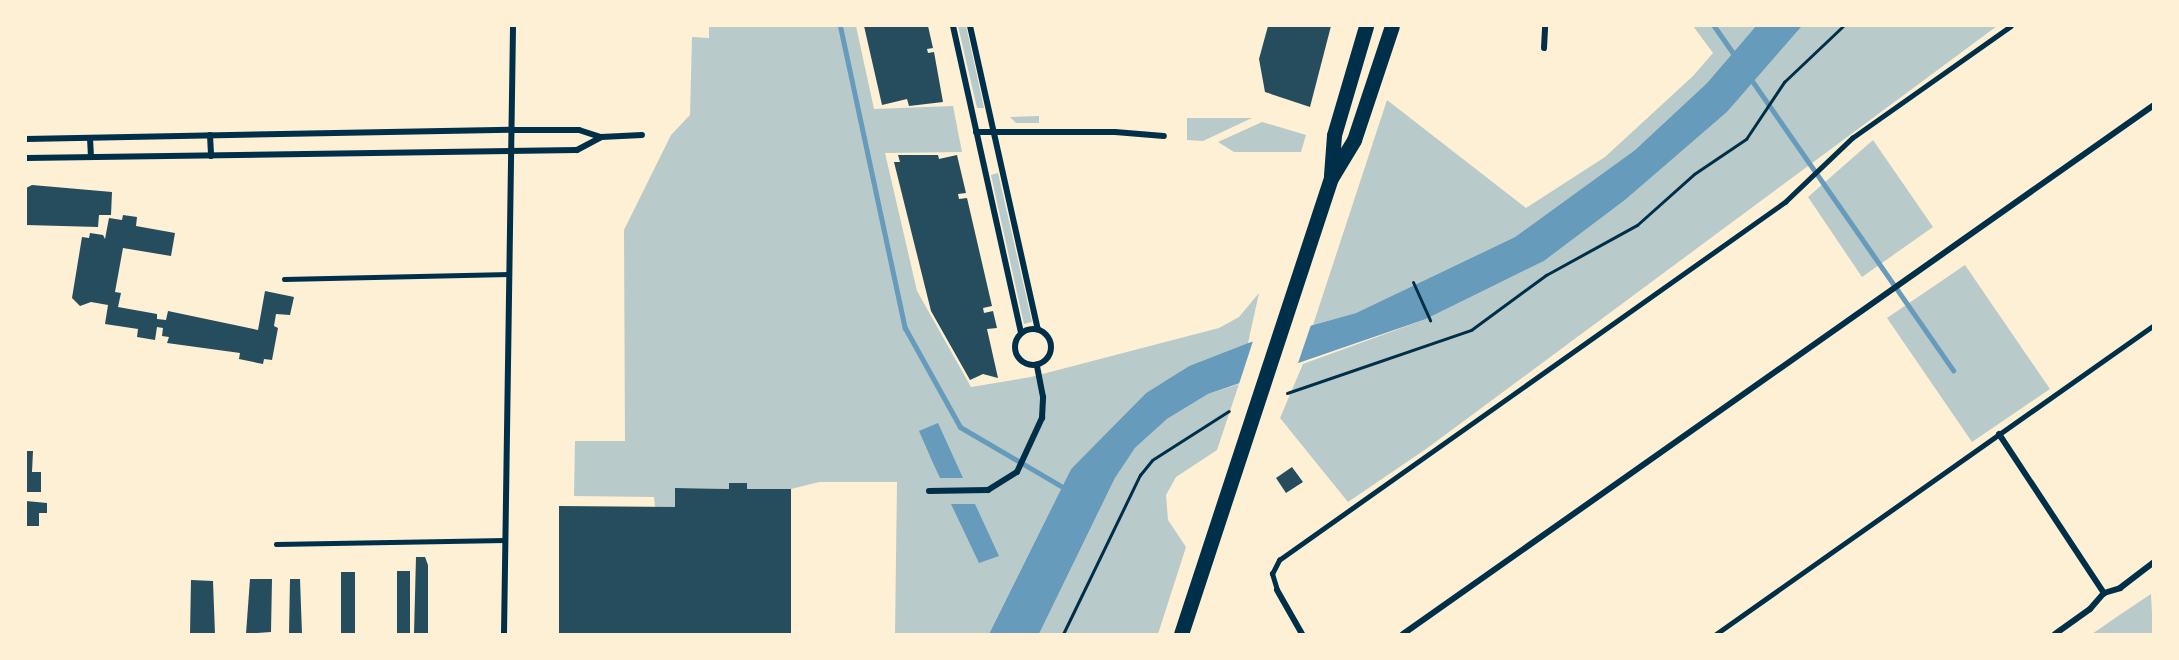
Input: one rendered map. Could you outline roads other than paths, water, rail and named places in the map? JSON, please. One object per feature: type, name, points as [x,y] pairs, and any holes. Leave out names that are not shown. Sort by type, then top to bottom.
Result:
[{"type":"main road","points":[[1331,178],[1334,135],[1366,26]]},
{"type":"main road","points":[[1181,634],[1331,178],[1354,140],[1392,26]]},
{"type":"street","points":[[504,634],[513,26]]},
{"type":"street","points":[[953,26],[1021,333],[1014,346],[1017,357],[1026,364],[1037,365],[1047,360],[1052,350],[1047,335],[1038,329],[970,26]]},
{"type":"street","points":[[1544,48],[1545,26]]},
{"type":"street","points":[[1403,634],[2154,105]]},
{"type":"street","points":[[26,139],[511,130],[579,130],[601,137],[642,135]]},
{"type":"street","points":[[976,132],[1115,132],[1164,136]]},
{"type":"street","points":[[210,135],[211,156]]},
{"type":"street","points":[[26,158],[577,150],[601,137]]},
{"type":"street","points":[[90,138],[91,157]]},
{"type":"street","points":[[1021,333],[1038,329]]},
{"type":"street","points":[[928,491],[988,490],[1017,472],[1043,411],[1037,365]]},
{"type":"street","points":[[1999,434],[2104,592]]},
{"type":"street","points":[[2059,633],[2104,592],[2120,588],[2153,565]]},
{"type":"street","points":[[1277,590],[1302,634]]},
{"type":"lane","points":[[1277,590],[1272,574],[1279,560],[1785,202],[1852,138],[2011,26]]},
{"type":"lane","points":[[284,279],[509,274]]},
{"type":"lane","points":[[1716,634],[2154,325]]},
{"type":"lane","points":[[276,544],[505,540]]},
{"type":"water","points":[[1756,26],[1802,26],[1727,112],[1625,200],[1544,261],[1426,319],[1208,394],[1167,419],[1135,448],[1115,478],[1039,634],[989,634],[1071,469],[1146,393],[1189,366],[1248,343],[1356,313],[1515,237],[1635,150],[1707,83]]},
{"type":"water","points":[[938,423],[963,478],[940,478],[933,463],[919,431]]},
{"type":"water","points":[[951,504],[975,504],[999,556],[979,563]]},
{"type":"waterway","points":[[840,26],[905,328],[960,427],[1068,490]]},
{"type":"waterway","points":[[1714,26],[1736,58]]},
{"type":"waterway","points":[[1750,78],[1953,370]]}]
